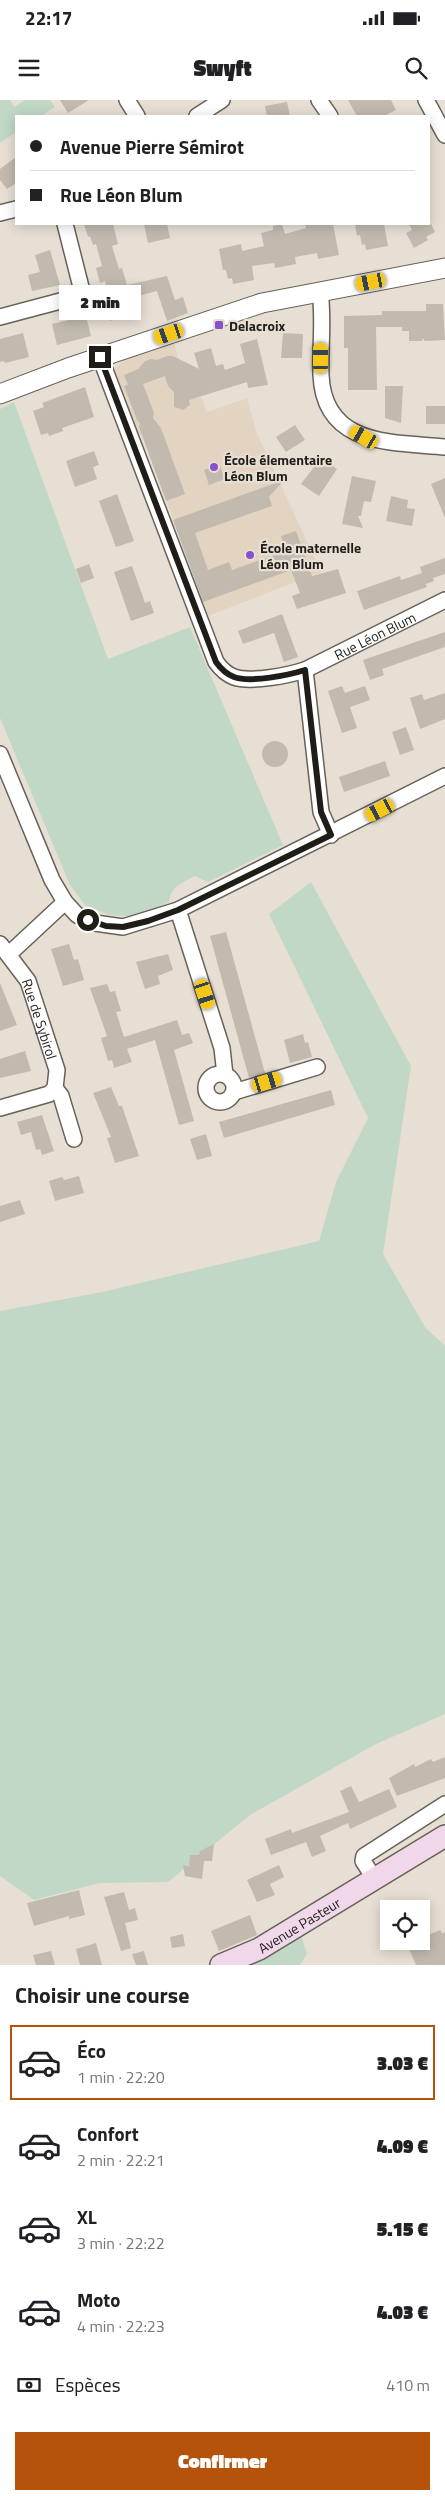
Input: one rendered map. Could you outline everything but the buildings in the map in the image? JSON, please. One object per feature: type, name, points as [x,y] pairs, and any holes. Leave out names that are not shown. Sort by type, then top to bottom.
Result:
[{"type":"main road","name":"Avenue Pasteur","points":[[221,1965],[259,1949],[445,1836]]},
{"type":"street","points":[[127,100],[137,115]]},
{"type":"street","points":[[199,115],[222,100]]},
{"type":"street","points":[[319,100],[329,115]]},
{"type":"street","points":[[426,100],[445,135]]},
{"type":"street","points":[[0,213],[15,209]]},
{"type":"street","points":[[0,317],[83,295],[65,225]]},
{"type":"street","points":[[0,394],[100,357],[262,303],[445,268]]},
{"type":"street","points":[[320,291],[323,389],[335,416],[347,428],[364,437],[378,441],[445,446]]},
{"type":"street","name":"Rue Léon Blum","points":[[100,357],[216,662],[227,674],[244,679],[291,675],[305,670],[445,600]]},
{"type":"street","points":[[305,670],[321,812],[331,835]]},
{"type":"street","points":[[0,754],[52,880],[65,902],[77,915],[106,926],[123,927],[178,910],[331,835],[445,776]]},
{"type":"street","name":"Rue de Sybirol","points":[[65,902],[5,949],[28,981],[52,1050],[57,1070],[55,1088],[61,1096],[74,1139]]},
{"type":"street","points":[[178,910],[222,1048],[225,1075]]},
{"type":"street","points":[[234,1092],[231,1079],[225,1075],[218,1074],[210,1079],[206,1086],[207,1093],[211,1098],[221,1102],[228,1099],[234,1092],[317,1067]]},
{"type":"street","points":[[0,1108],[48,1094],[55,1088]]},
{"type":"street","points":[[374,1878],[362,1861],[364,1856],[445,1804]]},
{"type":"shaded area","points":[[173,341],[191,399],[201,397],[207,412],[247,398],[256,431],[321,572],[208,616],[143,435],[136,435],[114,376],[115,369],[126,358]]},
{"type":"green space","points":[[0,100],[10,100],[14,107],[25,100],[50,100],[55,107],[43,115],[15,115],[15,133],[0,143]]},
{"type":"green space","points":[[14,402],[108,659],[190,627],[283,845],[208,882],[195,876],[182,883],[172,892],[169,902],[138,917],[109,915],[85,905],[70,885],[0,718],[0,409]]},
{"type":"green space","points":[[311,882],[411,1066],[383,1254],[425,1327],[445,1346],[445,1714],[376,1744],[250,1815],[168,1882],[100,1883],[34,1900],[0,1876],[0,1311],[102,1292],[319,1241],[336,1182],[368,1118],[269,914]]},
{"type":"green space","points":[[301,1935],[307,1954],[300,1965],[233,1965]]},
{"type":"place","name":"Delacroix","points":[[219,325]]},
{"type":"place","name":"École élementaire Léon Blum","points":[[214,467]]},
{"type":"place","name":"École maternelle Léon Blum","points":[[250,555]]},
{"type":"route","points":[[88,920],[106,926],[123,927],[148,921],[178,910],[331,835],[321,812],[305,670],[291,675],[244,679],[235,678],[227,674],[216,662],[100,357]]}]
